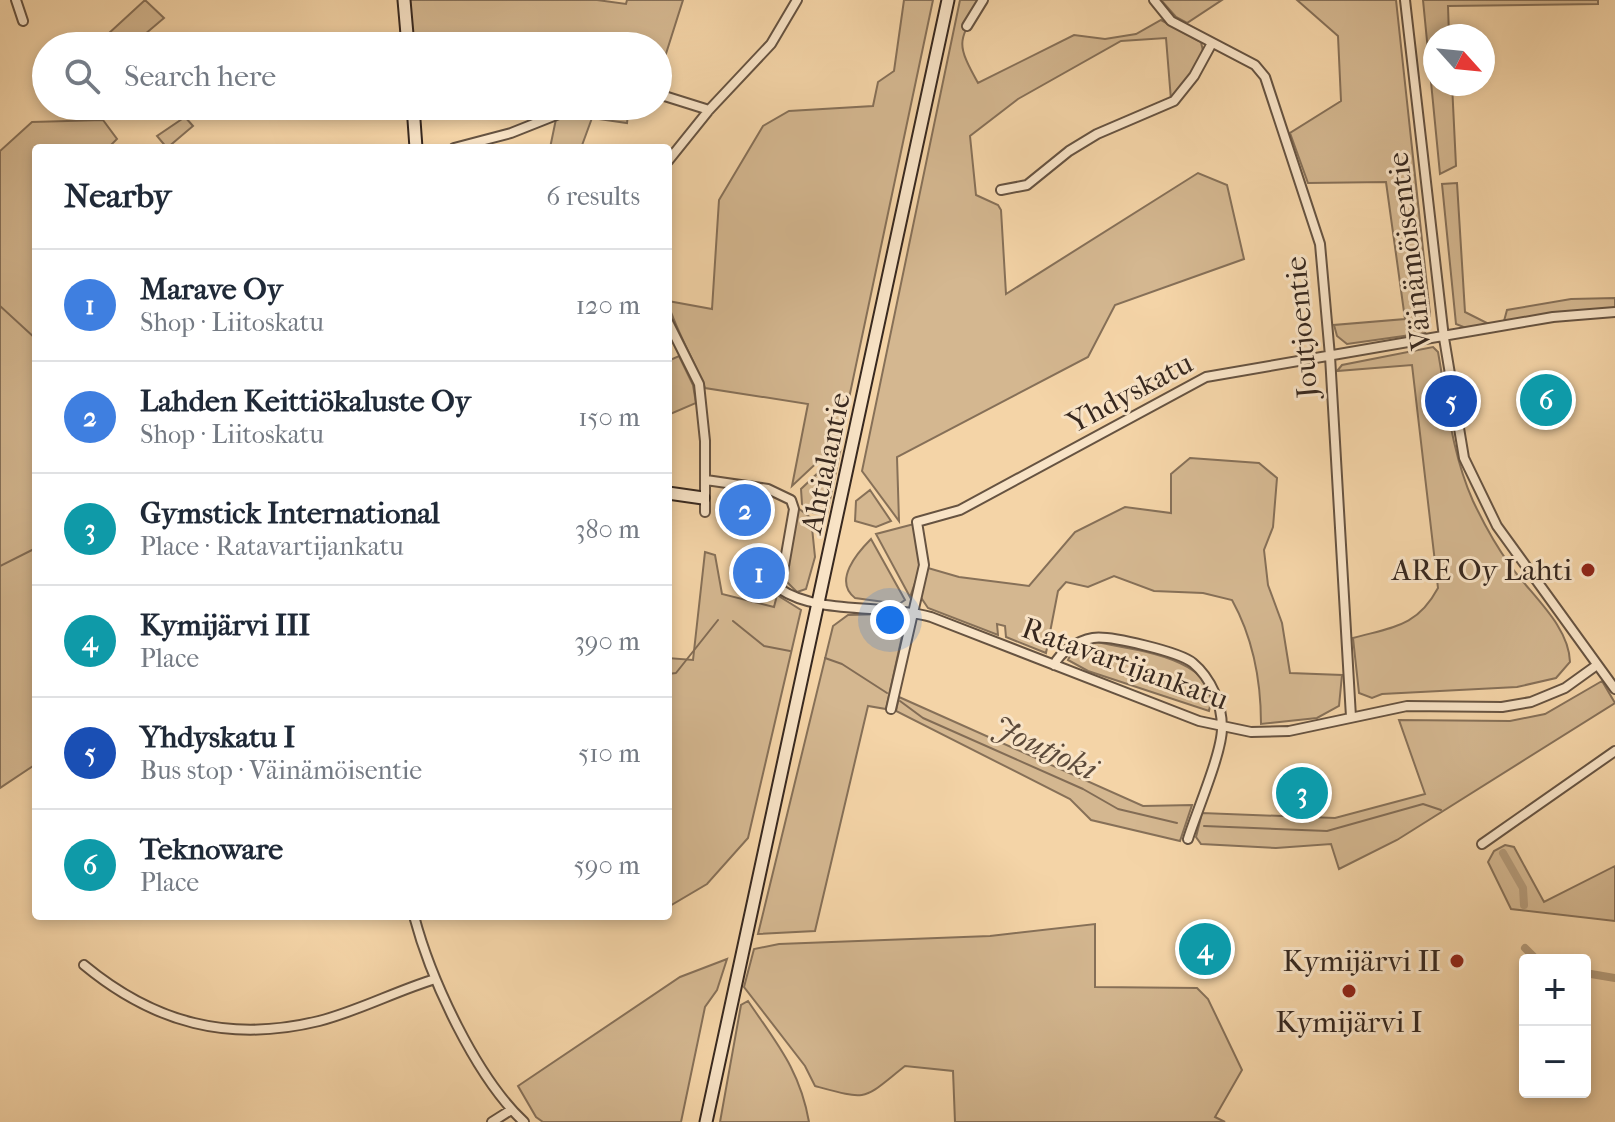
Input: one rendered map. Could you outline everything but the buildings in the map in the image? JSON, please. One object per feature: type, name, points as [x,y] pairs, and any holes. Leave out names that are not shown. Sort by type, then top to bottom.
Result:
[{"type":"main road","points":[[404,0],[407,32]]},
{"type":"main road","name":"Ahtialantie","points":[[706,1122],[948,0]]},
{"type":"main road","points":[[414,120],[416,144]]},
{"type":"main road","points":[[672,494],[703,498]]},
{"type":"street","points":[[16,0],[23,21]]},
{"type":"street","points":[[672,156],[709,110],[771,44],[797,0]]},
{"type":"street","points":[[967,26],[983,0]]},
{"type":"street","name":"Joutjoentie","points":[[1154,0],[1171,21],[1255,65],[1269,85],[1320,244],[1330,356],[1351,717]]},
{"type":"street","name":"Väinämöisentie","points":[[1405,0],[1444,338],[1464,458],[1497,526],[1615,689]]},
{"type":"street","points":[[1001,190],[1027,185],[1069,151],[1097,134],[1174,101],[1194,76],[1212,43]]},
{"type":"street","points":[[672,98],[709,110]]},
{"type":"street","points":[[469,144],[544,120]]},
{"type":"street","name":"Yhdyskatu","points":[[911,611],[924,565],[917,522],[960,510],[1206,377],[1553,317],[1615,312]]},
{"type":"street","points":[[672,330],[699,384],[706,480],[703,498],[705,512]]},
{"type":"street","name":"Ratavartijankatu","points":[[706,480],[768,489],[791,500],[794,509],[780,589],[806,601],[911,611],[1222,728],[1289,731],[1407,706],[1502,707],[1531,702],[1565,688],[1597,665]]},
{"type":"street","points":[[891,709],[911,611]]},
{"type":"street","points":[[1054,665],[1059,656],[1094,638],[1159,650],[1190,661],[1214,690],[1222,728],[1188,839]]},
{"type":"street","points":[[1482,844],[1615,751]]},
{"type":"street","points":[[415,920],[435,979],[486,1074],[511,1110],[524,1122]]},
{"type":"street","points":[[84,965],[117,992],[154,1012],[220,1030],[278,1027],[320,1020],[435,979]]},
{"type":"street","points":[[492,1122],[511,1110]]},
{"type":"shaded area","points":[[145,0],[164,18],[148,32],[110,32]]},
{"type":"shaded area","points":[[410,0],[597,0],[626,4],[627,0],[683,0],[672,35],[672,32],[412,32]]},
{"type":"shaded area","points":[[904,0],[933,0],[840,441],[792,486],[808,404],[705,388],[672,315],[672,302],[712,309],[719,200],[763,126],[789,111],[873,106],[878,82],[894,71]]},
{"type":"shaded area","points":[[960,0],[983,0],[962,41],[965,58],[978,83],[1074,35],[1105,39],[1136,34],[1161,20],[1201,42],[1203,51],[1191,75],[1171,100],[1166,38],[1121,41],[1018,99],[970,136],[976,195],[998,205],[1001,210],[1006,294],[1198,173],[1227,185],[1244,259],[1115,305],[1088,357],[897,457],[899,521],[862,471]]},
{"type":"shaded area","points":[[1161,0],[1222,0],[1187,23],[1176,17]]},
{"type":"shaded area","points":[[1297,0],[1396,0],[1430,314],[1425,333],[1347,344],[1337,336],[1334,325],[1405,319],[1386,182],[1308,183],[1290,133],[1341,101],[1338,36]]},
{"type":"shaded area","points":[[1423,0],[1598,0],[1598,4],[1448,6],[1449,24],[1425,24]]},
{"type":"shaded area","points":[[1432,96],[1453,96],[1456,166],[1440,174]]},
{"type":"shaded area","points":[[103,120],[117,139],[112,144],[32,144],[32,767],[0,788],[0,151],[32,122]]},
{"type":"shaded area","points":[[181,120],[188,120],[193,126],[172,144],[164,144],[157,136]]},
{"type":"shaded area","points":[[556,120],[591,120],[582,144],[551,144]]},
{"type":"shaded area","points":[[1457,183],[1465,312],[1489,324],[1466,328],[1456,324],[1442,184]]},
{"type":"shaded area","points":[[1615,298],[1615,309],[1504,321],[1507,310],[1571,299]]},
{"type":"shaded area","points":[[1433,347],[1438,352],[1455,446],[1473,501],[1505,558],[1556,623],[1568,648],[1570,662],[1556,678],[1517,687],[1382,694],[1372,698],[1359,693],[1353,638],[1403,624],[1421,611],[1438,588],[1412,365],[1337,371],[1342,365]]},
{"type":"shaded area","points":[[679,356],[693,385],[696,403],[672,413],[672,359]]},
{"type":"shaded area","points":[[840,452],[827,514],[813,513],[802,504],[801,489]]},
{"type":"shaded area","points":[[1190,458],[1259,463],[1277,478],[1273,527],[1264,550],[1268,585],[1282,623],[1290,673],[1342,675],[1339,706],[1317,718],[1261,724],[1254,660],[1232,600],[1203,593],[1154,591],[1114,576],[1088,587],[1066,582],[1058,591],[1046,653],[1006,637],[1005,626],[997,624],[998,635],[928,608],[920,596],[928,568],[959,577],[1029,586],[1075,532],[1125,507],[1171,513],[1171,474]]},
{"type":"shaded area","points":[[870,490],[891,521],[876,527],[855,521],[856,501]]},
{"type":"shaded area","points":[[798,508],[811,518],[815,557],[806,589],[797,592],[785,580]]},
{"type":"shaded area","points":[[914,524],[921,566],[910,597],[876,534]]},
{"type":"shaded area","points":[[871,539],[905,600],[899,604],[855,598],[849,591],[846,584],[850,567]]},
{"type":"shaded area","points":[[705,552],[715,555],[722,594],[774,607],[777,595],[801,610],[748,838],[707,884],[672,905],[672,658],[693,660]]},
{"type":"shaded area","points":[[888,614],[900,618],[904,627],[886,709],[868,706],[815,931],[758,934],[833,626],[848,615]]},
{"type":"shaded area","points":[[1096,642],[1151,653],[1189,668],[1202,679],[1210,693],[1209,711],[1088,671],[1068,660],[1071,654]]},
{"type":"shaded area","points":[[1602,681],[1615,703],[1397,840],[1339,869],[1331,844],[1276,848],[1201,844],[1196,837],[1202,813],[1335,818],[1425,794],[1399,720],[1510,721],[1545,714]]},
{"type":"shaded area","points":[[899,697],[1143,806],[1192,805],[1180,841],[1091,820],[1070,799],[896,711]]},
{"type":"shaded area","points":[[1505,845],[1514,847],[1544,902],[1615,866],[1615,921],[1511,909],[1488,862],[1494,851]]},
{"type":"shaded area","points":[[1095,924],[1095,987],[1197,988],[1208,999],[1242,1070],[1215,1117],[1225,1122],[955,1122],[953,1071],[905,1066],[881,1086],[864,1094],[846,1094],[815,1086],[805,1066],[744,987],[754,949],[779,944],[990,936]]},
{"type":"shaded area","points":[[727,959],[717,990],[705,1007],[681,1122],[543,1122],[536,1117],[518,1086],[680,977]]},
{"type":"shaded area","points":[[748,1001],[793,1072],[809,1122],[720,1122],[741,1005]]},
{"type":"waterway","name":"Joutjoki","points":[[0,306],[32,335]]},
{"type":"waterway","name":"Joutjoki","points":[[0,566],[32,550]]},
{"type":"waterway","name":"Joutjoki","points":[[672,674],[676,673],[718,620]]},
{"type":"waterway","name":"Joutjoki","points":[[733,621],[764,646],[790,651]]},
{"type":"waterway","name":"Joutjoki","points":[[825,658],[842,664],[887,693]]},
{"type":"waterway","name":"Joutjoki","points":[[900,701],[923,718],[1083,789],[1118,809],[1177,823]]},
{"type":"waterway","name":"Joutjoki","points":[[1204,826],[1327,831],[1423,804],[1441,810]]},
{"type":"waterway","name":"Joutjoki","points":[[1503,853],[1523,888],[1524,905]]},
{"type":"waterway","name":"Joutjoki","points":[[1525,948],[1531,954]]},
{"type":"waterway","name":"Joutjoki","points":[[1591,974],[1615,978]]},
{"type":"place","name":"Teknoware","points":[[1546,400]]},
{"type":"place","name":"Yhdyskatu I","points":[[1451,401]]},
{"type":"place","name":"Lahden Keittiökaluste Oy","points":[[745,510]]},
{"type":"place","name":"ARE Oy Lahti","points":[[1588,570]]},
{"type":"place","name":"Marave Oy","points":[[759,573]]},
{"type":"place","name":"Gymstick International","points":[[1302,793]]},
{"type":"place","name":"Kymijärvi III","points":[[1205,949]]},
{"type":"place","name":"Kymijärvi II","points":[[1457,961]]},
{"type":"place","name":"Kymijärvi I","points":[[1349,991]]}]
